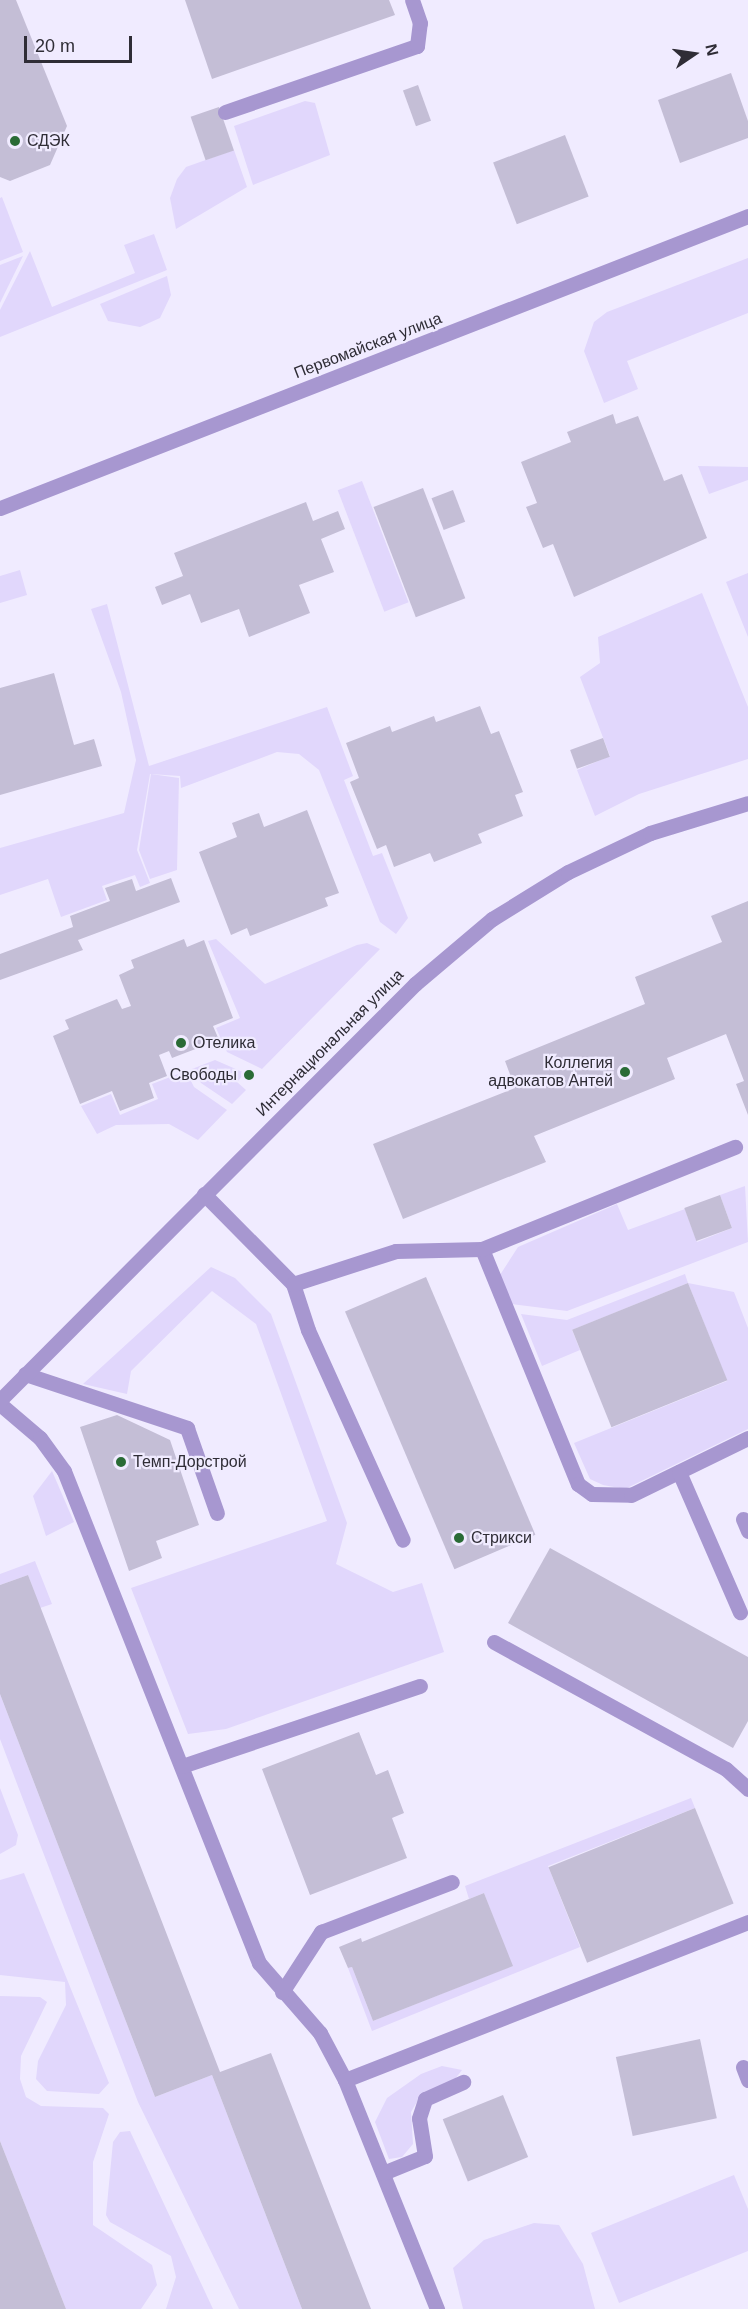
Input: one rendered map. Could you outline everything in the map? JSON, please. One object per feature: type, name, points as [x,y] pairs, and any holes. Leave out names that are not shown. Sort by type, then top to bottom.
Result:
[{"type":"street","points":[[225,112],[417,46],[420,24],[412,0]]},
{"type":"street","name":"Первомайская улица","points":[[0,508],[748,216]]},
{"type":"street","name":"Интернациональная улица","points":[[0,1402],[25,1374],[415,984],[492,919],[568,872],[650,833],[748,803]]},
{"type":"street","points":[[293,1284],[396,1251],[482,1249],[735,1147]]},
{"type":"street","points":[[204,1194],[293,1284],[308,1330],[403,1540]]},
{"type":"street","points":[[482,1249],[578,1484],[592,1494],[631,1495],[748,1438]]},
{"type":"street","points":[[25,1374],[187,1428],[217,1513]]},
{"type":"street","points":[[0,1402],[40,1437],[64,1471],[259,1963],[320,2033],[345,2080],[437,2309]]},
{"type":"street","points":[[680,1472],[741,1612]]},
{"type":"street","points":[[494,1642],[726,1769],[748,1790]]},
{"type":"street","points":[[182,1766],[420,1686]]},
{"type":"street","points":[[282,1992],[321,1932],[452,1882]]},
{"type":"street","points":[[345,2080],[748,1922]]},
{"type":"street","points":[[383,2173],[425,2156],[419,2118],[425,2099],[463,2082]]},
{"type":"shaded area","points":[[305,101],[315,103],[330,155],[253,185],[234,126]]},
{"type":"shaded area","points":[[234,150],[247,187],[176,229],[170,198],[177,179],[186,167]]},
{"type":"shaded area","points":[[2,197],[23,252],[0,261],[0,198]]},
{"type":"shaded area","points":[[154,234],[167,270],[0,337],[0,310],[30,251],[52,307],[135,273],[124,245]]},
{"type":"shaded area","points":[[23,256],[0,303],[0,265]]},
{"type":"shaded area","points":[[748,258],[748,313],[627,361],[638,389],[604,403],[584,351],[594,322],[607,312]]},
{"type":"shaded area","points":[[167,276],[171,295],[160,318],[140,327],[108,321],[100,304]]},
{"type":"shaded area","points":[[698,466],[748,467],[748,480],[709,494]]},
{"type":"shaded area","points":[[362,481],[409,602],[384,612],[338,490]]},
{"type":"shaded area","points":[[20,570],[27,595],[0,603],[0,576]]},
{"type":"shaded area","points":[[748,573],[748,637],[726,582]]},
{"type":"shaded area","points":[[702,593],[748,707],[748,759],[639,794],[595,816],[577,770],[610,756],[580,677],[600,663],[598,637]]},
{"type":"shaded area","points":[[107,604],[149,766],[327,707],[353,776],[344,780],[373,856],[382,853],[408,918],[396,934],[380,922],[319,770],[299,754],[277,752],[181,788],[180,776],[150,774],[137,850],[150,883],[140,887],[135,875],[102,886],[107,900],[61,917],[48,879],[0,895],[0,848],[124,813],[136,760],[121,692],[91,609]]},
{"type":"shaded area","points":[[151,774],[179,778],[177,870],[150,879],[139,850]]},
{"type":"shaded area","points":[[216,939],[265,984],[357,945],[367,943],[380,949],[262,1069],[227,1052],[216,1028],[240,1018],[208,941]]},
{"type":"shaded area","points":[[215,1060],[245,1073],[237,1082],[246,1090],[232,1104],[201,1083],[192,1069]]},
{"type":"shaded area","points":[[186,1071],[194,1087],[227,1110],[198,1140],[169,1124],[116,1125],[97,1134],[81,1106],[111,1094],[120,1115],[158,1099],[152,1084]]},
{"type":"shaded area","points":[[745,1186],[748,1242],[567,1311],[511,1304],[500,1275],[518,1247],[617,1204],[628,1230],[685,1209],[697,1242],[732,1228],[720,1195]]},
{"type":"shaded area","points":[[211,1267],[235,1278],[271,1314],[347,1523],[336,1564],[393,1592],[422,1583],[444,1652],[226,1729],[188,1734],[131,1588],[327,1521],[256,1324],[212,1291],[131,1371],[127,1394],[83,1384]]},
{"type":"shaded area","points":[[685,1274],[688,1283],[572,1330],[580,1350],[542,1366],[521,1314],[567,1320]]},
{"type":"shaded area","points":[[688,1283],[734,1292],[748,1328],[748,1429],[625,1489],[603,1485],[590,1479],[574,1443],[727,1381]]},
{"type":"shaded area","points":[[52,1471],[74,1522],[46,1536],[33,1496]]},
{"type":"shaded area","points":[[35,1561],[52,1604],[40,1608],[28,1575],[0,1585],[0,1574]]},
{"type":"shaded area","points":[[0,1694],[155,2097],[212,2075],[302,2309],[239,2309],[138,2102],[0,1739]]},
{"type":"shaded area","points":[[0,1788],[18,1835],[16,1845],[0,1854]]},
{"type":"shaded area","points":[[691,1798],[695,1808],[548,1866],[580,1947],[372,2031],[348,1968],[352,1967],[373,2021],[512,1966],[484,1893],[469,1899],[465,1886]]},
{"type":"shaded area","points":[[24,1873],[109,2083],[99,2094],[47,2091],[36,2079],[38,2061],[66,2005],[65,1982],[0,1975],[0,1880]]},
{"type":"shaded area","points":[[0,1996],[40,1997],[47,2002],[21,2056],[20,2079],[26,2097],[41,2106],[103,2108],[109,2114],[93,2162],[93,2225],[152,2265],[157,2285],[141,2309],[66,2309],[0,2141]]},
{"type":"shaded area","points":[[442,2066],[462,2070],[455,2079],[421,2095],[411,2112],[413,2144],[402,2157],[389,2159],[375,2122],[387,2098],[421,2074]]},
{"type":"shaded area","points":[[130,2131],[213,2309],[166,2309],[176,2277],[171,2256],[110,2222],[106,2215],[113,2142],[120,2132]]},
{"type":"shaded area","points":[[734,2175],[748,2209],[748,2251],[619,2303],[591,2233]]},
{"type":"shaded area","points":[[534,2223],[559,2225],[583,2264],[595,2309],[463,2309],[453,2268],[484,2240]]},
{"type":"building","points":[[0,0],[16,0],[67,126],[50,165],[10,181],[0,177]]},
{"type":"building","points":[[185,0],[389,0],[395,15],[212,79]]},
{"type":"building","points":[[731,73],[748,121],[748,138],[680,163],[658,100]]},
{"type":"building","points":[[418,85],[431,121],[416,126],[403,90]]},
{"type":"building","points":[[219,107],[234,150],[206,160],[191,117]]},
{"type":"building","points":[[565,135],[589,197],[517,224],[493,163]]},
{"type":"building","points":[[613,414],[616,424],[638,416],[664,481],[682,474],[707,538],[574,597],[553,544],[543,548],[526,507],[537,503],[521,462],[571,442],[567,432]]},
{"type":"building","points":[[423,488],[465,598],[416,617],[374,507]]},
{"type":"building","points":[[453,490],[465,522],[444,530],[432,498]]},
{"type":"building","points":[[306,502],[313,521],[338,511],[345,529],[321,539],[334,572],[299,585],[310,613],[249,637],[239,609],[201,623],[190,594],[162,605],[155,587],[183,576],[174,553]]},
{"type":"building","points":[[54,673],[74,745],[94,739],[102,766],[0,795],[0,688]]},
{"type":"building","points":[[480,706],[491,734],[499,731],[523,792],[515,795],[523,816],[478,834],[482,843],[434,862],[430,853],[394,867],[386,845],[377,849],[350,782],[359,778],[346,743],[390,726],[392,732],[434,716],[436,722]]},
{"type":"building","points":[[603,738],[610,757],[577,769],[570,750]]},
{"type":"building","points":[[307,810],[339,893],[325,898],[328,906],[250,936],[247,928],[231,935],[199,852],[237,837],[232,823],[259,813],[264,827]]},
{"type":"building","points":[[171,878],[180,902],[78,940],[83,950],[0,980],[0,954],[73,927],[70,916],[110,901],[105,888],[132,879],[136,891]]},
{"type":"building","points":[[748,901],[748,1115],[736,1084],[744,1081],[726,1034],[667,1058],[675,1079],[534,1136],[546,1162],[403,1219],[373,1144],[515,1088],[505,1061],[645,1004],[635,977],[722,942],[711,916]]},
{"type":"building","points":[[184,939],[187,947],[204,940],[233,1018],[213,1026],[219,1040],[172,1058],[169,1051],[159,1055],[167,1076],[149,1083],[154,1098],[120,1111],[112,1091],[80,1104],[53,1036],[69,1029],[65,1020],[117,999],[122,1009],[131,1006],[119,975],[134,968],[131,960]]},
{"type":"building","points":[[720,1195],[732,1228],[696,1241],[684,1208]]},
{"type":"building","points":[[426,1277],[535,1535],[454,1569],[345,1311]]},
{"type":"building","points":[[688,1283],[727,1380],[611,1427],[572,1330]]},
{"type":"building","points":[[117,1415],[170,1440],[199,1525],[156,1541],[162,1558],[129,1571],[80,1427]]},
{"type":"building","points":[[550,1548],[748,1657],[748,1721],[733,1748],[508,1623]]},
{"type":"building","points":[[28,1575],[220,2072],[271,2053],[371,2309],[302,2309],[212,2075],[155,2097],[0,1694],[0,1585]]},
{"type":"building","points":[[359,1732],[376,1775],[388,1770],[404,1813],[392,1818],[407,1858],[310,1895],[262,1769]]},
{"type":"building","points":[[695,1808],[734,1903],[587,1963],[549,1867]]},
{"type":"building","points":[[484,1893],[513,1966],[373,2021],[352,1967],[348,1968],[339,1947],[361,1938],[362,1942]]},
{"type":"building","points":[[700,2039],[717,2118],[633,2136],[616,2057]]},
{"type":"building","points":[[503,2095],[528,2157],[468,2181],[443,2119]]},
{"type":"building","points":[[0,2141],[66,2309],[0,2309]]},
{"type":"place","name":"СДЭК","points":[[15,141]]},
{"type":"place","name":"Отелика","points":[[181,1043]]},
{"type":"place","name":"Коллегия адвокатов Антей","points":[[625,1072]]},
{"type":"place","name":"Свободы","points":[[249,1075]]},
{"type":"place","name":"Темп-Дорстрой","points":[[121,1462]]},
{"type":"place","name":"Стрикси","points":[[459,1538]]}]
